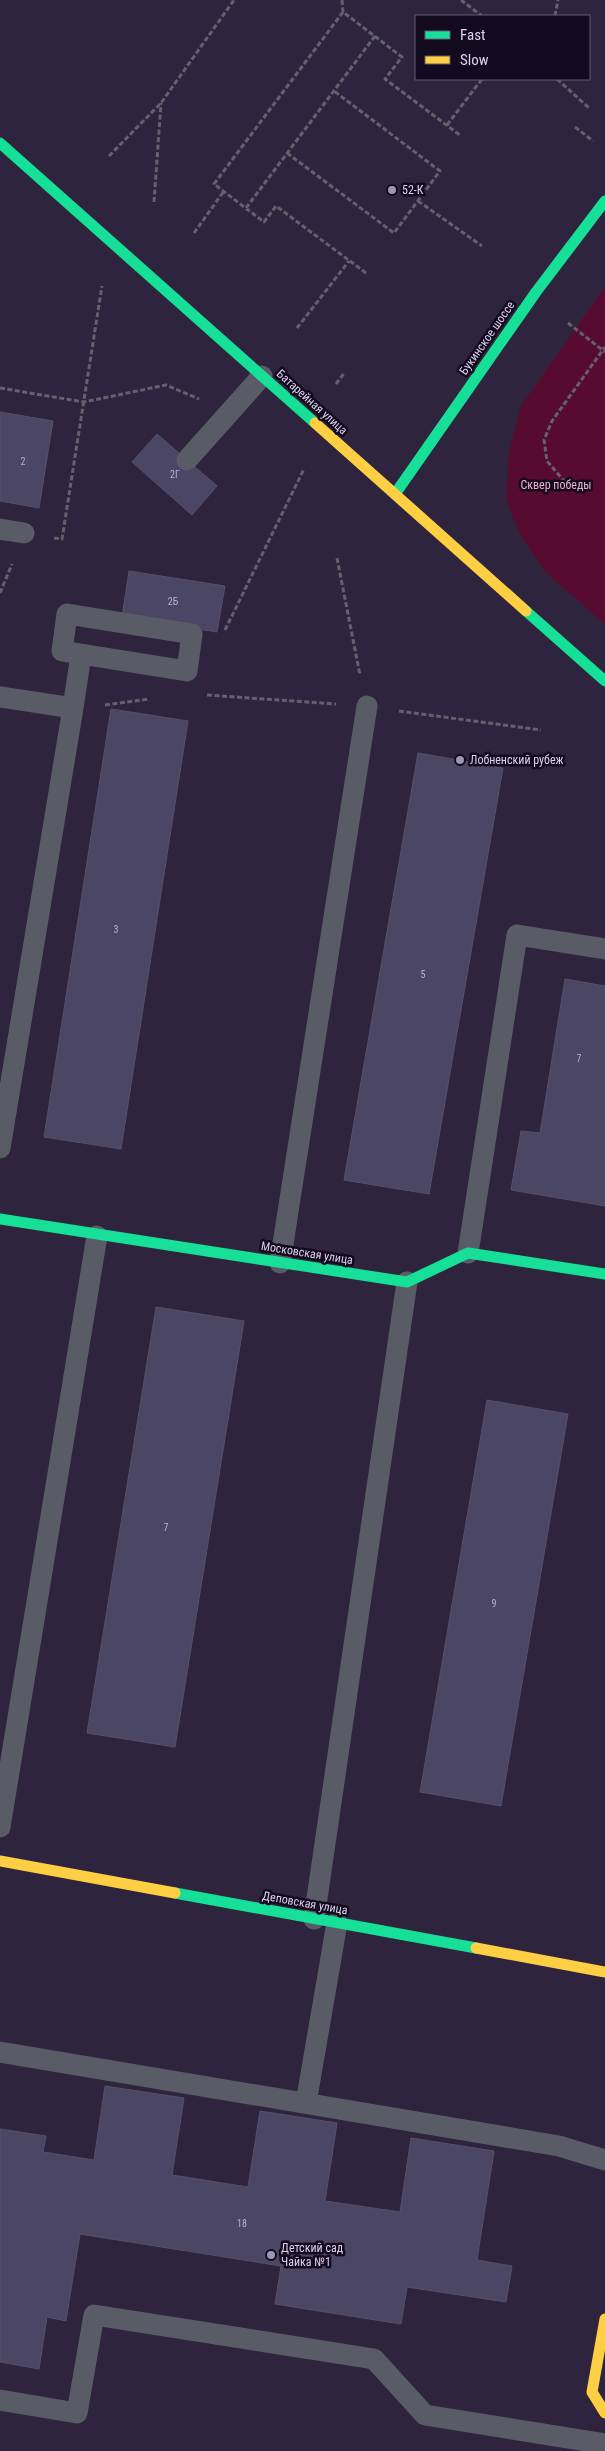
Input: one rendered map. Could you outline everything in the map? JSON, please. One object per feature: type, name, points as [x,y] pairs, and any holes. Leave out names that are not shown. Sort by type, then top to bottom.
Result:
[{"type":"street","name":"Батарейная улица","points":[[0,143],[605,682]]},
{"type":"street","name":"Букинское шоссе","points":[[396,494],[536,292],[605,201]]},
{"type":"street","name":"Московская улица","points":[[0,1219],[97,1236],[407,1282]]},
{"type":"street","points":[[407,1282],[468,1253],[605,1274]]},
{"type":"street","name":"Деповская улица","points":[[0,1860],[605,1972]]},
{"type":"street","points":[[605,2319],[592,2392],[605,2413]]},
{"type":"lane","points":[[188,460],[262,376]]},
{"type":"lane","points":[[0,529],[24,533]]},
{"type":"lane","points":[[67,614],[192,634],[187,671],[81,655],[62,651],[67,614]]},
{"type":"lane","points":[[0,1148],[81,655]]},
{"type":"lane","points":[[0,697],[72,708]]},
{"type":"lane","points":[[280,1263],[367,706]]},
{"type":"lane","points":[[468,1253],[517,935],[605,949]]},
{"type":"lane","points":[[0,1826],[97,1236]]},
{"type":"lane","points":[[314,1919],[407,1282]]},
{"type":"lane","points":[[306,2103],[337,1923]]},
{"type":"lane","points":[[0,2052],[559,2146],[605,2160]]},
{"type":"lane","points":[[0,2400],[77,2413],[94,2315],[374,2359],[425,2415],[605,2444]]},
{"type":"path","points":[[109,156],[161,103],[234,0]]},
{"type":"path","points":[[342,0],[343,12],[214,184],[264,222],[276,206],[366,273]]},
{"type":"path","points":[[460,0],[481,15]]},
{"type":"path","points":[[555,15],[558,0]]},
{"type":"path","points":[[343,12],[402,57],[385,79],[461,136]]},
{"type":"path","points":[[246,208],[375,36]]},
{"type":"path","points":[[446,125],[481,80]]},
{"type":"path","points":[[558,80],[589,108]]},
{"type":"path","points":[[288,153],[394,233],[440,172],[334,91]]},
{"type":"path","points":[[154,202],[161,103]]},
{"type":"path","points":[[575,126],[593,141]]},
{"type":"path","points":[[194,233],[224,192]]},
{"type":"path","points":[[418,201],[482,246]]},
{"type":"path","points":[[297,328],[349,261]]},
{"type":"path","points":[[0,593],[24,533],[62,539],[102,286]]},
{"type":"path","points":[[568,323],[604,350],[552,421],[544,440],[547,461],[570,488]]},
{"type":"path","points":[[336,384],[345,372]]},
{"type":"path","points":[[0,388],[84,402],[166,385],[200,399]]},
{"type":"path","points":[[223,633],[304,469]]},
{"type":"path","points":[[336,558],[367,706]]},
{"type":"path","points":[[203,695],[367,706],[540,730]]},
{"type":"path","points":[[72,708],[156,698]]},
{"type":"green space","name":"Сквер победы","points":[[605,287],[605,624],[546,573],[520,535],[506,499],[509,453],[521,406]]},
{"type":"building","points":[[0,412],[53,421],[39,508],[0,501]]},
{"type":"building","points":[[157,434],[217,486],[192,515],[132,462]]},
{"type":"building","points":[[129,571],[225,586],[217,632],[122,617]]},
{"type":"building","points":[[111,709],[188,721],[121,1149],[44,1137]]},
{"type":"building","points":[[418,753],[503,768],[429,1194],[344,1180]]},
{"type":"building","points":[[565,979],[605,986],[605,1206],[511,1190],[521,1131],[540,1133]]},
{"type":"building","points":[[156,1307],[244,1321],[175,1747],[87,1733]]},
{"type":"building","points":[[487,1400],[568,1414],[501,1806],[420,1792]]},
{"type":"building","points":[[105,2086],[184,2098],[172,2175],[248,2187],[260,2111],[337,2123],[325,2201],[400,2212],[411,2138],[494,2151],[477,2260],[512,2266],[506,2302],[407,2287],[401,2324],[275,2304],[281,2266],[80,2234],[66,2321],[47,2317],[39,2369],[0,2362],[0,2129],[46,2136],[43,2152],[94,2160]]},
{"type":"traffic: fast","points":[[0,143],[315,423]]},
{"type":"traffic: fast","points":[[395,494],[536,292],[605,201]]},
{"type":"traffic: fast","points":[[526,611],[605,681]]},
{"type":"traffic: fast","points":[[0,1219],[407,1282],[468,1253],[605,1274]]},
{"type":"traffic: fast","points":[[175,1893],[476,1948]]},
{"type":"traffic: slow","points":[[315,423],[526,611]]},
{"type":"traffic: slow","points":[[0,1861],[175,1893]]},
{"type":"traffic: slow","points":[[476,1948],[605,1972]]},
{"type":"traffic: slow","points":[[605,2319],[592,2392],[605,2413]]},
{"type":"place","name":"52-К","points":[[392,190]]},
{"type":"place","name":"Лобненский рубеж","points":[[460,760]]},
{"type":"place","name":"Детский сад Чайка №1","points":[[271,2255]]}]
